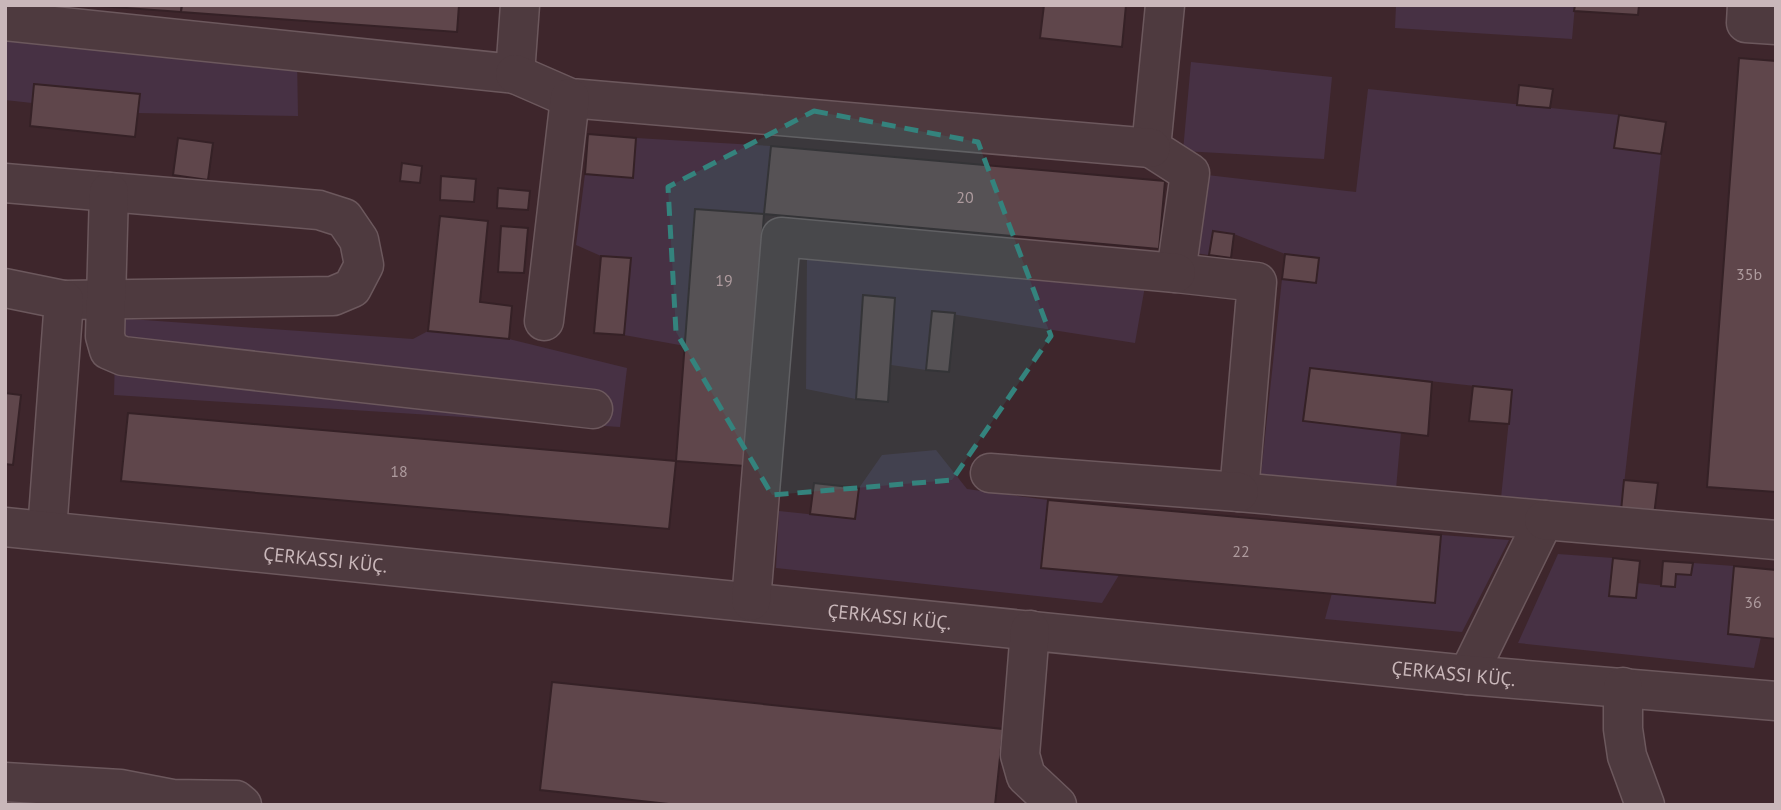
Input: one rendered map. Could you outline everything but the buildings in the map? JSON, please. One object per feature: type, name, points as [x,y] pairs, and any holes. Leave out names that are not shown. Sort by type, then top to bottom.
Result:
[{"type":"street","points":[[515,74],[520,5]]},
{"type":"street","points":[[1151,148],[1166,5]]},
{"type":"street","points":[[1747,5],[1746,23],[1776,25]]},
{"type":"street","points":[[5,21],[515,74],[570,98],[1151,148],[1191,173],[1176,273]]},
{"type":"street","points":[[544,321],[570,98]]},
{"type":"street","points":[[5,183],[319,211],[344,218],[359,240],[364,265],[352,288],[333,296],[64,300],[5,288]]},
{"type":"street","points":[[109,192],[104,299],[104,337],[109,350],[123,356],[593,409]]},
{"type":"street","points":[[751,601],[781,237],[1257,282],[1239,492]]},
{"type":"street","points":[[47,531],[64,300]]},
{"type":"street","points":[[989,473],[1239,492],[1776,540]]},
{"type":"street","points":[[1468,675],[1544,520]]},
{"type":"street","points":[[5,527],[1468,675],[1776,701]]},
{"type":"street","points":[[1030,630],[1020,755],[1026,776],[1057,805]]},
{"type":"street","points":[[1623,687],[1623,729],[1627,756],[1645,805]]},
{"type":"street","points":[[5,782],[120,789],[172,799],[236,800],[242,805]]},
{"type":"highlighted area","points":[[814,111],[978,142],[1051,336],[952,480],[772,495],[676,332],[668,187]]},
{"type":"shaded area","points":[[1396,5],[1575,5],[1572,39],[1395,28]]},
{"type":"shaded area","points":[[5,30],[297,57],[298,116],[137,113],[34,84],[32,103],[5,100]]},
{"type":"shaded area","points":[[1191,62],[1332,77],[1324,159],[1183,151]]},
{"type":"shaded area","points":[[1368,89],[1619,115],[1614,148],[1661,154],[1621,511],[1501,498],[1512,390],[1310,368],[1304,421],[1401,432],[1396,489],[1261,474],[1282,279],[1315,283],[1318,258],[1285,254],[1234,234],[1213,231],[1209,255],[1180,251],[1190,173],[1356,192]]},
{"type":"shaded area","points":[[636,138],[771,146],[764,214],[695,209],[685,346],[624,335],[631,259],[601,256],[576,245],[585,174],[633,178]]},
{"type":"shaded area","points":[[807,252],[1145,286],[1135,343],[932,311],[926,370],[891,365],[895,298],[863,295],[856,399],[806,389]]},
{"type":"shaded area","points":[[116,318],[413,339],[428,331],[509,339],[627,368],[620,427],[114,395]]},
{"type":"shaded area","points":[[936,450],[967,489],[1048,500],[1042,568],[1119,575],[1102,603],[776,568],[779,511],[855,519],[859,488],[882,455]]},
{"type":"shaded area","points":[[1441,535],[1509,540],[1462,632],[1325,619],[1332,593],[1435,603]]},
{"type":"shaded area","points":[[1558,554],[1613,558],[1609,595],[1635,598],[1637,583],[1675,587],[1676,574],[1691,575],[1693,563],[1734,566],[1728,634],[1761,637],[1754,668],[1518,643]]}]
